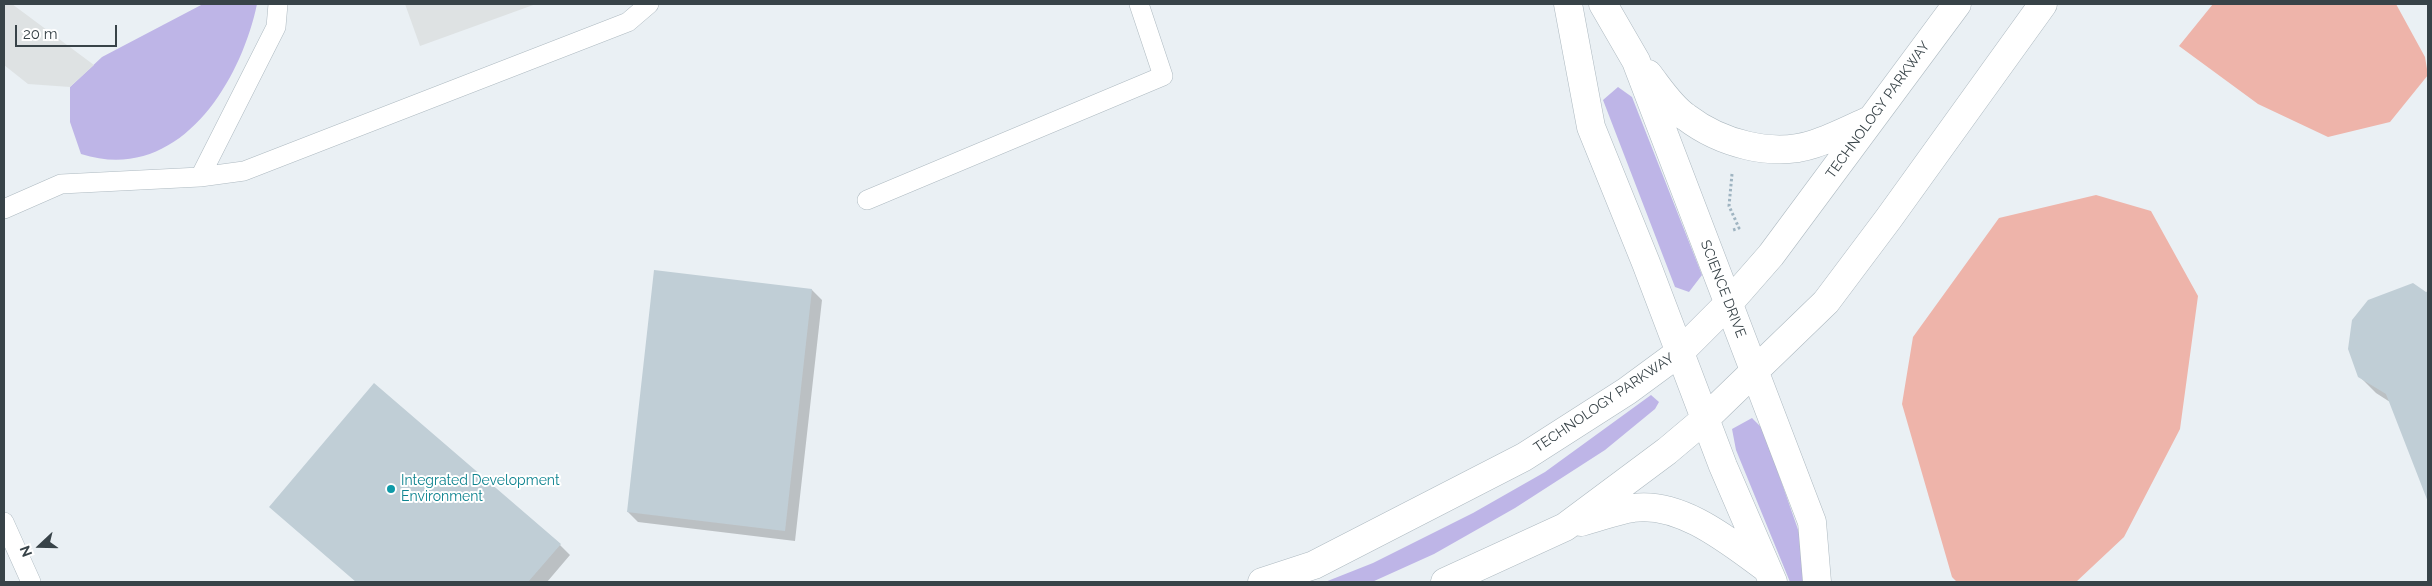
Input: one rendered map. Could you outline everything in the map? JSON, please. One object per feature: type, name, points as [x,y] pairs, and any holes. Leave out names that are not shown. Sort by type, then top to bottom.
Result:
[{"type":"street","points":[[1568,4],[1591,127],[1706,419],[1770,575]]},
{"type":"street","name":"SCIENCE DRIVE","points":[[1602,4],[1636,60],[1812,522],[1817,582]]},
{"type":"street","name":"TECHNOLOGY PARKWAY","points":[[1262,582],[1314,565],[1524,457],[1627,391],[1680,352],[1729,303],[1771,255],[1957,4]]},
{"type":"street","points":[[1565,527],[1667,451],[1706,419],[1826,302],[2043,4]]},
{"type":"street","points":[[1636,60],[1685,117],[1708,131],[1740,144],[1772,150],[1812,145],[1872,119]]},
{"type":"street","points":[[1445,582],[1565,527],[1633,508],[1658,508],[1677,513],[1716,531],[1770,575]]},
{"type":"lane","points":[[200,177],[276,27],[278,4]]},
{"type":"lane","points":[[4,209],[61,184],[200,177],[244,172],[628,22],[649,4]]},
{"type":"lane","points":[[867,200],[1163,76],[1139,4]]},
{"type":"lane","points":[[4,522],[31,582]]},
{"type":"path","points":[[1734,167],[1729,206],[1739,228],[1744,232]]},
{"type":"path","points":[[1727,232],[1739,228]]},
{"type":"shaded area","points":[[4,4],[12,4],[94,65],[70,87],[28,84],[4,65]]},
{"type":"shaded area","points":[[203,4],[257,4],[236,66],[219,95],[199,121],[174,142],[147,155],[115,160],[81,154],[70,122],[70,87],[102,57]]},
{"type":"shaded area","points":[[405,4],[536,4],[420,46]]},
{"type":"shaded area","points":[[2213,4],[2396,4],[2425,57],[2428,75],[2390,122],[2328,137],[2258,104],[2179,46]]},
{"type":"shaded area","points":[[1618,87],[1632,97],[1702,275],[1689,292],[1675,287],[1603,100]]},
{"type":"shaded area","points":[[2096,195],[2151,211],[2198,296],[2180,429],[2124,537],[2076,582],[1957,582],[1952,577],[1902,404],[1913,337],[1999,218]]},
{"type":"shaded area","points":[[1651,395],[1659,402],[1655,409],[1605,450],[1515,508],[1434,554],[1372,582],[1325,582],[1373,563],[1473,513],[1545,472]]},
{"type":"shaded area","points":[[1752,418],[1763,429],[1802,541],[1807,582],[1790,582],[1736,450],[1732,429]]},
{"type":"building","points":[[654,270],[812,289],[785,531],[627,512]]},
{"type":"building","points":[[2413,283],[2426,292],[2428,291],[2428,502],[2386,394],[2358,377],[2348,349],[2352,320],[2368,300]]},
{"type":"building","name":"Integrated Development Environment","points":[[374,383],[561,544],[528,582],[356,582],[269,507]]},
{"type":"place","name":"Integrated Development Environment","points":[[391,489]]}]
